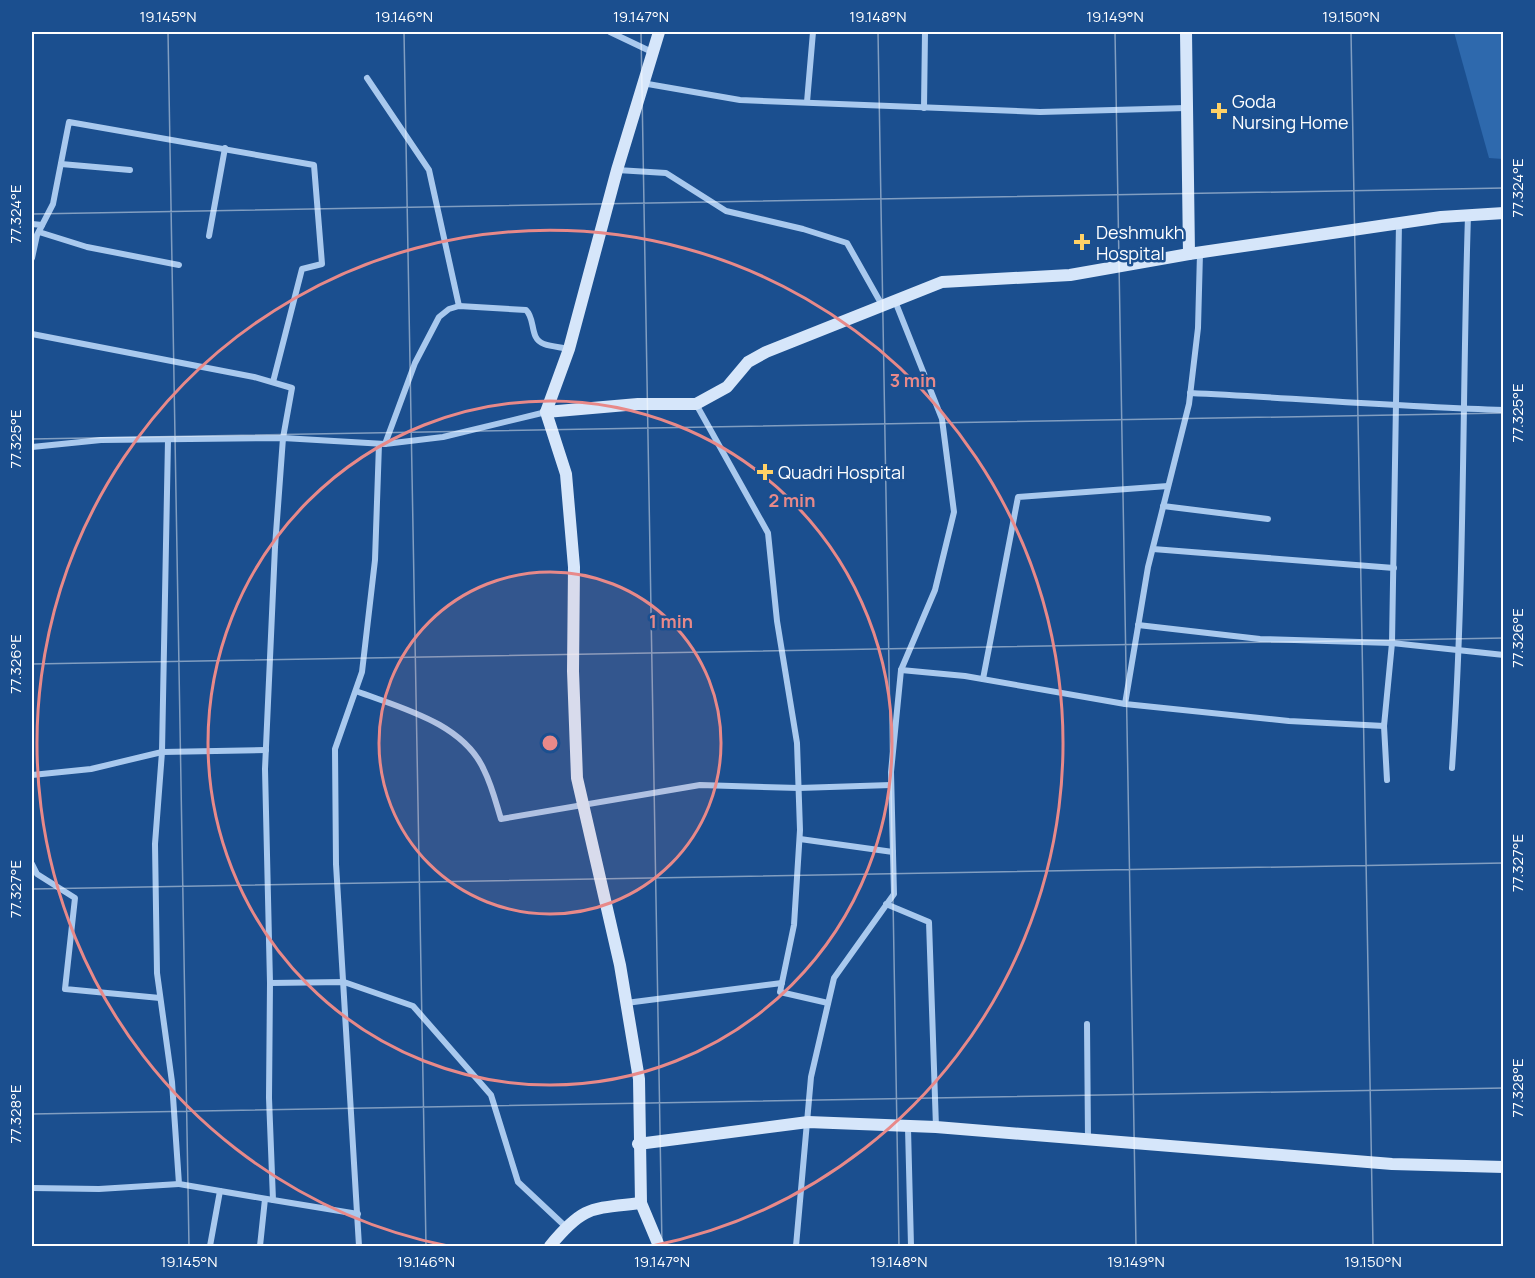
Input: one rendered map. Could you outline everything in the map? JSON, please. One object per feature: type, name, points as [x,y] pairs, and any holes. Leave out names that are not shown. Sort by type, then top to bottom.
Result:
[{"type":"main road","points":[[659,32],[617,170],[569,349],[546,412],[566,474],[574,567],[573,671],[577,778],[626,1003],[639,1079],[638,1144],[641,1203],[659,1246]]},
{"type":"main road","points":[[1186,32],[1186,108],[1194,253]]},
{"type":"main road","points":[[546,412],[638,404],[696,404],[727,387],[748,362],[766,352],[942,282],[1070,275],[1194,253],[1399,223],[1503,213]]},
{"type":"main road","points":[[638,1144],[808,1122],[908,1128],[936,1127],[1392,1164],[1503,1167]]},
{"type":"main road","points":[[550,1246],[566,1227],[585,1211],[641,1203]]},
{"type":"street","points":[[610,32],[652,52]]},
{"type":"street","points":[[807,102],[813,32]]},
{"type":"street","points":[[924,108],[925,32]]},
{"type":"street","points":[[367,78],[429,170],[459,306]]},
{"type":"street","points":[[642,82],[740,100],[1040,112],[1186,108]]},
{"type":"street","points":[[32,258],[41,229],[53,204],[69,122],[314,165],[322,264],[302,269],[273,382]]},
{"type":"street","points":[[209,236],[225,148]]},
{"type":"street","points":[[61,164],[130,170]]},
{"type":"street","points":[[617,170],[666,173],[726,211],[803,229],[847,243],[883,306]]},
{"type":"street","points":[[1452,768],[1460,651],[1462,409],[1468,215]]},
{"type":"street","points":[[1387,780],[1384,726],[1392,643],[1398,407],[1399,223]]},
{"type":"street","points":[[32,224],[87,247],[179,265]]},
{"type":"street","points":[[1125,704],[1153,549],[1190,393],[1198,327],[1194,253]]},
{"type":"street","points":[[796,1246],[811,1077],[834,978],[894,894],[891,785],[901,670],[935,590],[954,512],[942,419],[895,301]]},
{"type":"street","points":[[359,1246],[336,864],[335,749],[363,672],[375,560],[382,444],[415,363],[439,317],[449,309],[459,306],[526,310],[531,314],[538,340],[543,344],[569,349]]},
{"type":"street","points":[[32,334],[273,382],[292,388],[283,438],[275,547],[266,750],[270,983],[268,1098],[273,1200]]},
{"type":"street","points":[[1190,393],[1317,399],[1398,407],[1503,410]]},
{"type":"street","points":[[696,404],[768,533],[777,621],[798,743],[800,839],[794,926],[780,992],[828,1003]]},
{"type":"street","points":[[32,447],[101,441],[283,438],[382,444],[443,437],[546,412]]},
{"type":"street","points":[[168,440],[162,752],[155,844],[157,974],[172,1082],[179,1184]]},
{"type":"street","points":[[983,679],[1018,497],[1168,486]]},
{"type":"street","points":[[1163,506],[1268,519]]},
{"type":"street","points":[[1153,549],[1394,568]]},
{"type":"street","points":[[1138,625],[1260,639],[1392,643],[1503,656]]},
{"type":"street","points":[[901,670],[983,679],[1125,704],[1289,721],[1384,726]]},
{"type":"street","points":[[356,691],[419,715],[464,741],[484,769],[501,819],[700,785],[799,788],[891,785]]},
{"type":"street","points":[[32,775],[91,769],[162,752],[266,750]]},
{"type":"street","points":[[800,839],[893,852]]},
{"type":"street","points":[[32,864],[37,874],[75,898],[65,989],[160,998]]},
{"type":"street","points":[[886,904],[929,922],[936,1127]]},
{"type":"street","points":[[270,983],[344,982],[413,1006],[491,1095],[518,1182],[566,1227]]},
{"type":"street","points":[[626,1003],[782,983]]},
{"type":"street","points":[[1087,1024],[1088,1139]]},
{"type":"street","points":[[908,1128],[911,1246]]},
{"type":"street","points":[[32,1188],[99,1189],[179,1184],[358,1214]]},
{"type":"street","points":[[210,1246],[220,1191]]},
{"type":"street","points":[[260,1246],[265,1199]]},
{"type":"shaded area","points":[[1454,32],[1503,32],[1503,159],[1489,158]]},
{"type":"place","name":"Goda Nursing Home","points":[[1219,111]]},
{"type":"place","name":"Deshmukh Hospital","points":[[1082,242]]},
{"type":"place","name":"Quadri Hospital","points":[[765,472]]}]
